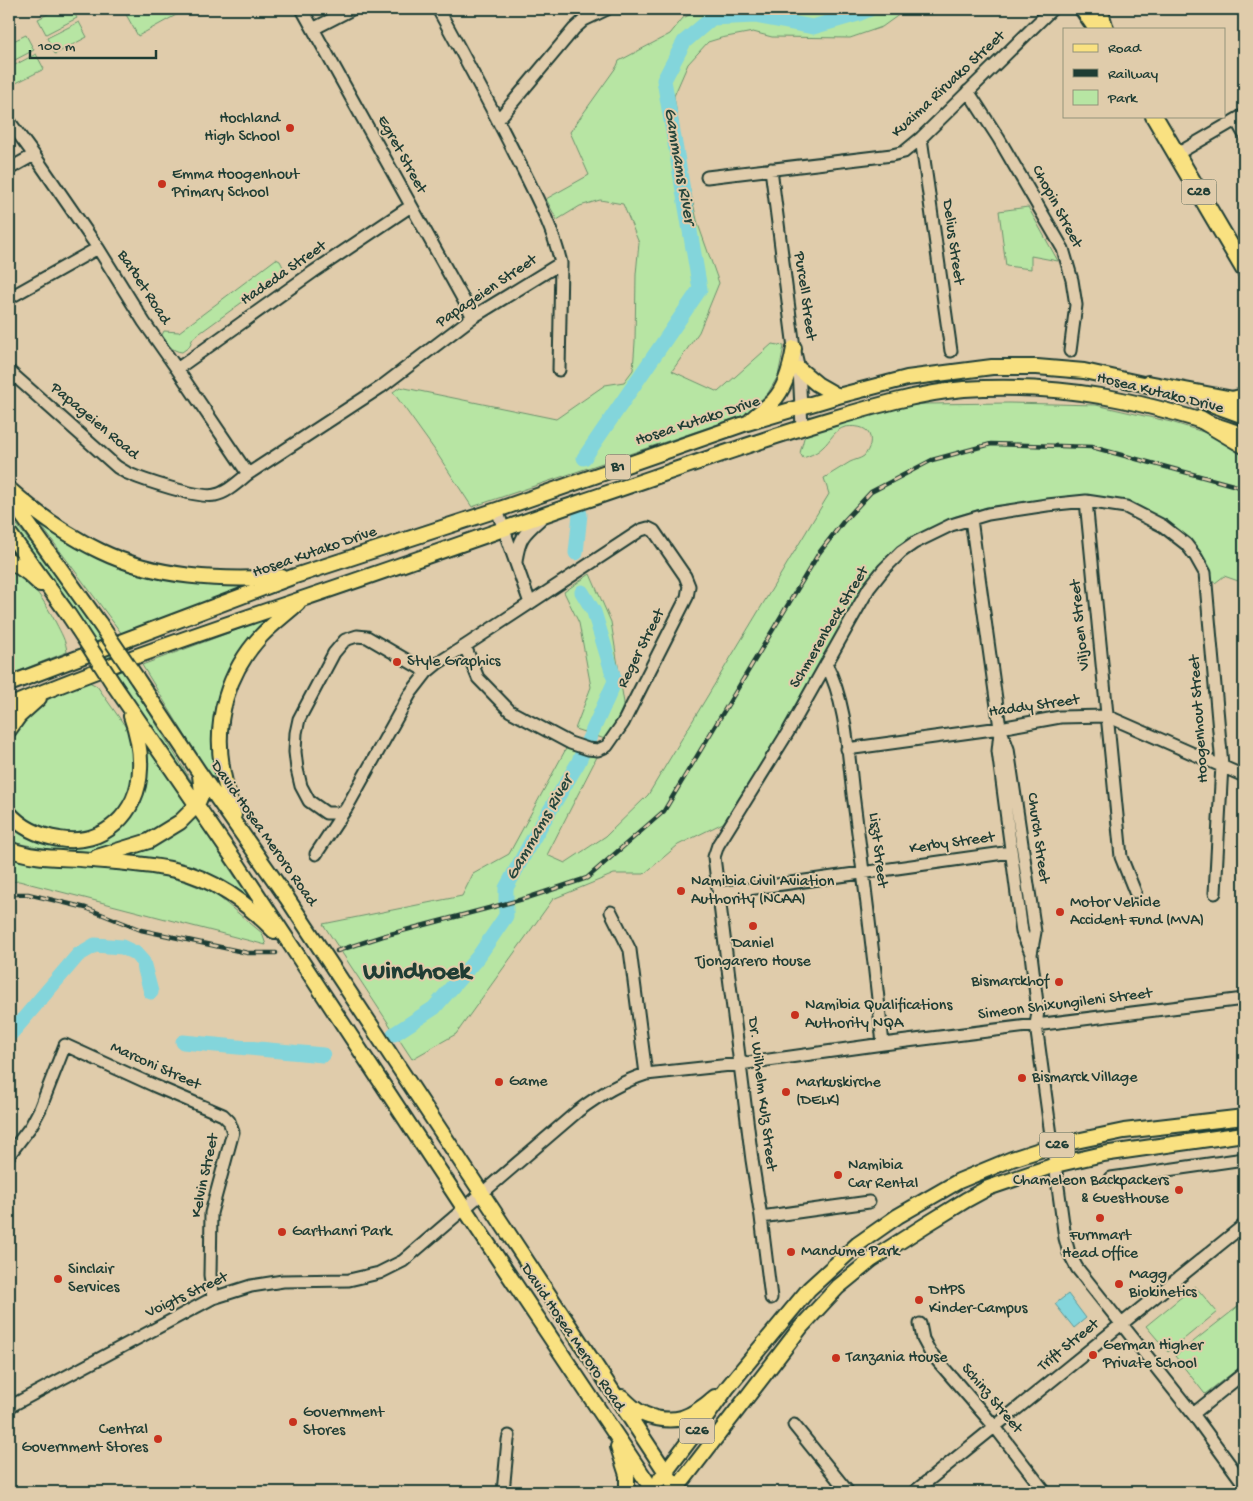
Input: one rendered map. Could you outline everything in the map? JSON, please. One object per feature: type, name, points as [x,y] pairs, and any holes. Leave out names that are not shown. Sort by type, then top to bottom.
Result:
[{"type":"highway","points":[[1083,9],[1096,28]]},
{"type":"highway","points":[[1099,9],[1105,28]]},
{"type":"highway","name":"C28","points":[[1155,118],[1244,269]]},
{"type":"highway","points":[[1148,384],[1233,400],[1244,397]]},
{"type":"highway","points":[[1200,419],[1244,445]]},
{"type":"main road","points":[[747,423],[774,400],[783,386],[789,372],[794,348]]},
{"type":"main road","name":"Hosea Kutako Drive","points":[[9,684],[295,576],[497,510],[747,423],[838,396],[908,378],[992,367],[1037,367],[1084,371],[1148,384],[1198,399],[1244,416]]},
{"type":"main road","points":[[799,369],[817,384],[838,396]]},
{"type":"main road","name":"Hosea Kutako Drive","points":[[9,706],[51,688],[706,458],[802,427],[893,401],[960,390],[992,388],[1074,391],[1122,399],[1200,419],[1244,435]]},
{"type":"main road","points":[[9,489],[50,522],[99,551],[121,560],[171,573],[204,578],[242,579],[295,576]]},
{"type":"main road","name":"David Hosea Meroro Road","points":[[9,497],[100,624],[237,826],[483,1194],[677,1491]]},
{"type":"main road","name":"David Hosea Meroro Road","points":[[9,533],[68,614],[307,970],[651,1491]]},
{"type":"main road","points":[[9,560],[30,574],[68,614]]},
{"type":"main road","points":[[237,826],[222,768],[220,746],[224,702],[234,674],[251,647],[272,625],[304,598]]},
{"type":"main road","points":[[9,730],[19,716],[51,688]]},
{"type":"main road","points":[[9,813],[20,824],[33,832],[49,838],[63,840],[81,840],[100,834],[120,820],[133,800],[140,770],[136,735],[127,704]]},
{"type":"main road","points":[[90,859],[149,841],[180,822],[197,806],[202,793],[199,772]]},
{"type":"main road","points":[[9,849],[48,858],[90,859],[176,870],[196,876],[258,914],[290,947],[307,970]]},
{"type":"main road","name":"C26","points":[[651,1491],[727,1388],[809,1289],[858,1244],[898,1216],[959,1182],[1012,1159],[1052,1146],[1124,1130],[1244,1116]]},
{"type":"main road","name":"C26","points":[[677,1491],[801,1327],[838,1288],[871,1260],[966,1200],[988,1188],[1055,1165],[1103,1154],[1244,1134]]},
{"type":"main road","points":[[598,1371],[634,1409],[657,1418],[683,1418],[727,1388]]},
{"type":"main road","points":[[610,1427],[621,1454],[626,1475],[627,1492]]},
{"type":"street","name":"Egret Street","points":[[302,9],[473,317]]},
{"type":"street","points":[[313,29],[352,9]]},
{"type":"street","name":"Papageien Street","points":[[248,474],[381,387],[473,317],[561,263],[558,248],[543,211],[498,120],[438,9]]},
{"type":"street","points":[[498,120],[574,29],[584,20],[608,9]]},
{"type":"street","name":"Kuaima Riruako Street","points":[[707,177],[904,152],[921,138],[1052,9]]},
{"type":"street","name":"Chopin Street","points":[[968,91],[999,138],[1063,249],[1072,280],[1076,305],[1070,351]]},
{"type":"street","points":[[1177,154],[1240,117],[1244,134]]},
{"type":"street","name":"Barbet Road","points":[[9,121],[98,248],[144,322],[248,474]]},
{"type":"street","name":"Delius Street","points":[[921,138],[951,351]]},
{"type":"street","points":[[9,169],[34,155]]},
{"type":"street","name":"Purcell Street","points":[[771,169],[794,348],[799,369],[802,427]]},
{"type":"street","name":"Hadeda Street","points":[[177,369],[411,206]]},
{"type":"street","points":[[9,298],[98,248]]},
{"type":"street","points":[[559,370],[561,263]]},
{"type":"street","name":"Papageien Road","points":[[9,371],[117,467],[134,476],[196,495],[214,496],[230,488],[248,474]]},
{"type":"street","name":"Schmerenbeck Street","points":[[719,893],[714,856],[718,845],[788,732],[861,601],[884,568],[914,543],[945,528],[988,514],[1086,501],[1126,507],[1163,526],[1186,544],[1196,557],[1204,573]]},
{"type":"street","name":"Viljoen Street","points":[[1086,501],[1113,792],[1121,856],[1135,892]]},
{"type":"street","points":[[497,510],[530,603]]},
{"type":"street","points":[[516,562],[522,537],[548,514]]},
{"type":"street","name":"Church Street","points":[[971,519],[1000,728],[998,751],[1011,852],[1022,932],[1031,954],[1038,1011],[1036,1024],[1065,1238],[1069,1253],[1077,1268],[1123,1324],[1242,1479]]},
{"type":"street","name":"Reger Street","points":[[316,854],[343,813],[410,694],[426,672],[438,663],[641,530],[648,528],[654,531],[685,576],[689,586],[687,598],[623,723],[607,746],[598,750],[570,743],[510,711],[478,678],[465,646]]},
{"type":"street","name":"Hoogenhout Street","points":[[1204,573],[1222,766],[1216,893]]},
{"type":"street","points":[[343,813],[326,813],[309,801],[301,786],[295,752],[299,718],[334,653],[345,640],[357,636],[367,637],[426,672]]},
{"type":"street","name":"Liszt Street","points":[[826,664],[835,683],[839,698],[847,749],[864,874],[883,1044]]},
{"type":"street","name":"Haddy Street","points":[[847,749],[1000,728],[1060,717],[1107,716],[1244,776]]},
{"type":"street","name":"Church Street","points":[[1000,728],[1008,749],[1035,932],[1031,954]]},
{"type":"street","name":"Kerby Street","points":[[719,893],[1011,852]]},
{"type":"street","name":"Dr. Wilhelm Kulz Street","points":[[719,893],[771,1298]]},
{"type":"street","points":[[611,912],[630,950],[646,1074]]},
{"type":"street","name":"Simeon Shixungileni Street","points":[[483,1194],[578,1111],[598,1096],[646,1074],[740,1064],[1036,1024],[1244,999]]},
{"type":"street","name":"Marconi Street","points":[[9,1155],[31,1126],[40,1109],[65,1045],[223,1115],[229,1121]]},
{"type":"street","name":"Kelvin Street","points":[[213,1298],[210,1275],[211,1213],[233,1132],[229,1121]]},
{"type":"street","points":[[1111,1178],[1244,1159]]},
{"type":"street","points":[[464,1208],[483,1194]]},
{"type":"street","points":[[762,1217],[869,1202]]},
{"type":"street","name":"Voigts Street","points":[[9,1406],[213,1298],[251,1286],[284,1281],[349,1280],[379,1273],[404,1261],[464,1208]]},
{"type":"street","name":"Trift Street","points":[[914,1492],[1244,1225]]},
{"type":"street","name":"Schinz Street","points":[[920,1324],[923,1339],[930,1352],[995,1426],[1045,1492]]},
{"type":"street","points":[[1193,1414],[1244,1373]]},
{"type":"street","points":[[794,1425],[848,1492]]},
{"type":"street","points":[[503,1492],[510,1436]]},
{"type":"green space","points":[[58,9],[72,9],[77,18],[46,34],[38,19]]},
{"type":"green space","points":[[123,9],[187,9],[138,36]]},
{"type":"green space","points":[[702,9],[907,9],[882,27],[850,38],[772,37],[753,32],[708,42],[688,64],[674,96],[686,174],[698,224],[719,283],[699,332],[672,371],[718,392],[772,344],[784,346],[778,376],[768,393],[745,415],[472,507],[434,449],[393,392],[400,387],[556,419],[605,385],[624,382],[633,370],[636,274],[639,243],[623,204],[600,200],[580,206],[557,220],[546,199],[589,175],[570,132],[619,61],[670,34],[683,18]]},
{"type":"green space","points":[[79,22],[87,37],[55,54],[47,38]]},
{"type":"green space","points":[[26,35],[34,50],[9,63],[9,43]]},
{"type":"green space","points":[[36,54],[44,69],[12,85],[9,78],[9,68]]},
{"type":"green space","points":[[1028,207],[1058,261],[1031,256],[1031,269],[1006,266],[999,211]]},
{"type":"green space","points":[[276,259],[280,261],[285,271],[193,338],[189,347],[182,352],[172,349],[162,335],[164,331],[179,332]]},
{"type":"green space","points":[[1009,403],[1096,405],[1171,422],[1226,439],[1244,451],[1244,583],[1224,576],[1215,583],[1208,574],[1193,544],[1170,524],[1125,503],[1101,497],[1068,496],[984,508],[956,516],[928,529],[898,549],[862,589],[771,748],[723,823],[678,845],[644,874],[614,874],[553,899],[456,1034],[412,1059],[323,924],[462,896],[473,874],[509,854],[567,747],[581,753],[598,755],[547,855],[565,863],[606,836],[648,795],[829,494],[824,478],[864,456],[869,448],[870,441],[869,434],[865,429],[857,427],[841,428],[818,451],[803,458],[800,453],[804,438],[811,431],[906,406]]},
{"type":"green space","points":[[9,514],[114,655],[195,787],[198,797],[102,651],[9,521]]},
{"type":"green space","points":[[37,520],[96,558],[134,573],[187,581],[258,583],[122,634]]},
{"type":"green space","points":[[9,566],[30,584],[42,599],[66,644],[67,652],[9,675]]},
{"type":"green space","points":[[590,574],[611,622],[624,703],[619,716],[605,739],[575,729],[591,687],[579,623],[564,592]]},
{"type":"green space","points":[[274,616],[228,679],[221,794],[142,665]]},
{"type":"green space","points":[[89,682],[97,686],[130,733],[136,763],[126,805],[96,833],[65,836],[37,828],[12,809],[9,804],[9,738],[39,705],[56,695]]},
{"type":"green space","points":[[141,734],[189,809],[151,834],[107,850],[67,852],[9,842],[9,819],[49,842],[125,822]]},
{"type":"green space","points":[[196,818],[253,904],[231,888],[114,857],[183,827]]},
{"type":"green space","points":[[9,858],[43,865],[156,874],[184,881],[215,894],[262,933],[266,945],[19,881],[9,882]]},
{"type":"green space","points":[[1195,1286],[1217,1312],[1168,1352],[1146,1326]]},
{"type":"green space","points":[[1240,1305],[1244,1311],[1244,1364],[1205,1394],[1175,1356]]},
{"type":"water","points":[[1068,1294],[1086,1318],[1074,1328],[1055,1304]]},
{"type":"waterway","name":"Gammams River","points":[[584,458],[700,289],[664,80],[684,42],[712,18],[755,16],[813,27],[870,9]]},
{"type":"waterway","name":"Gammams River","points":[[576,553],[580,514]]},
{"type":"waterway","name":"Gammams River","points":[[394,1034],[434,1008],[478,957],[506,916],[506,888],[578,763],[615,681],[594,612],[582,592]]},
{"type":"waterway","name":"Gammams River","points":[[9,1036],[78,955],[95,945],[122,947],[135,953],[143,962],[151,992]]},
{"type":"waterway","name":"Gammams River","points":[[183,1042],[323,1055]]},
{"type":"railway","points":[[337,951],[383,936],[527,898],[587,878],[664,811],[819,553],[843,522],[871,492],[932,460],[991,444],[1092,447],[1244,488]]},
{"type":"railway","points":[[9,894],[28,894],[86,908],[141,930],[248,953],[276,953]]},
{"type":"place","name":"Hochland High School","points":[[290,128]]},
{"type":"place","name":"Emma Hoogenhout Primary School","points":[[162,184]]},
{"type":"place","name":"Style Graphics","points":[[397,662]]},
{"type":"place","name":"Namibia Civil Aviation Authority (NCAA)","points":[[681,891]]},
{"type":"place","name":"Motor Vehicle Accident Fund (MVA)","points":[[1060,912]]},
{"type":"place","name":"Daniel Tjongarero House","points":[[753,926]]},
{"type":"place","name":"Bismarckhof","points":[[1059,982]]},
{"type":"place","name":"Namibia Qualifications Authority NQA","points":[[795,1015]]},
{"type":"place","name":"Bismarck Village","points":[[1022,1078]]},
{"type":"place","name":"Game","points":[[499,1082]]},
{"type":"place","name":"Markuskirche (DELK)","points":[[786,1092]]},
{"type":"place","name":"Namibia Car Rental","points":[[838,1175]]},
{"type":"place","name":"Chameleon Backpackers & Guesthouse","points":[[1179,1190]]},
{"type":"place","name":"Furnmart Head Office","points":[[1100,1218]]},
{"type":"place","name":"Garthanri Park","points":[[282,1232]]},
{"type":"place","name":"Mandume Park","points":[[791,1252]]},
{"type":"place","name":"Sinclair Services","points":[[58,1279]]},
{"type":"place","name":"Magg Biokinetics","points":[[1119,1284]]},
{"type":"place","name":"DHPS Kinder-Campus","points":[[919,1300]]},
{"type":"place","name":"German Higher Private School","points":[[1093,1355]]},
{"type":"place","name":"Tanzania House","points":[[836,1358]]},
{"type":"place","name":"Government Stores","points":[[293,1422]]},
{"type":"place","name":"Central Government Stores","points":[[158,1439]]},
{"type":"district","name":"Windhoek","points":[[417,973]]}]
